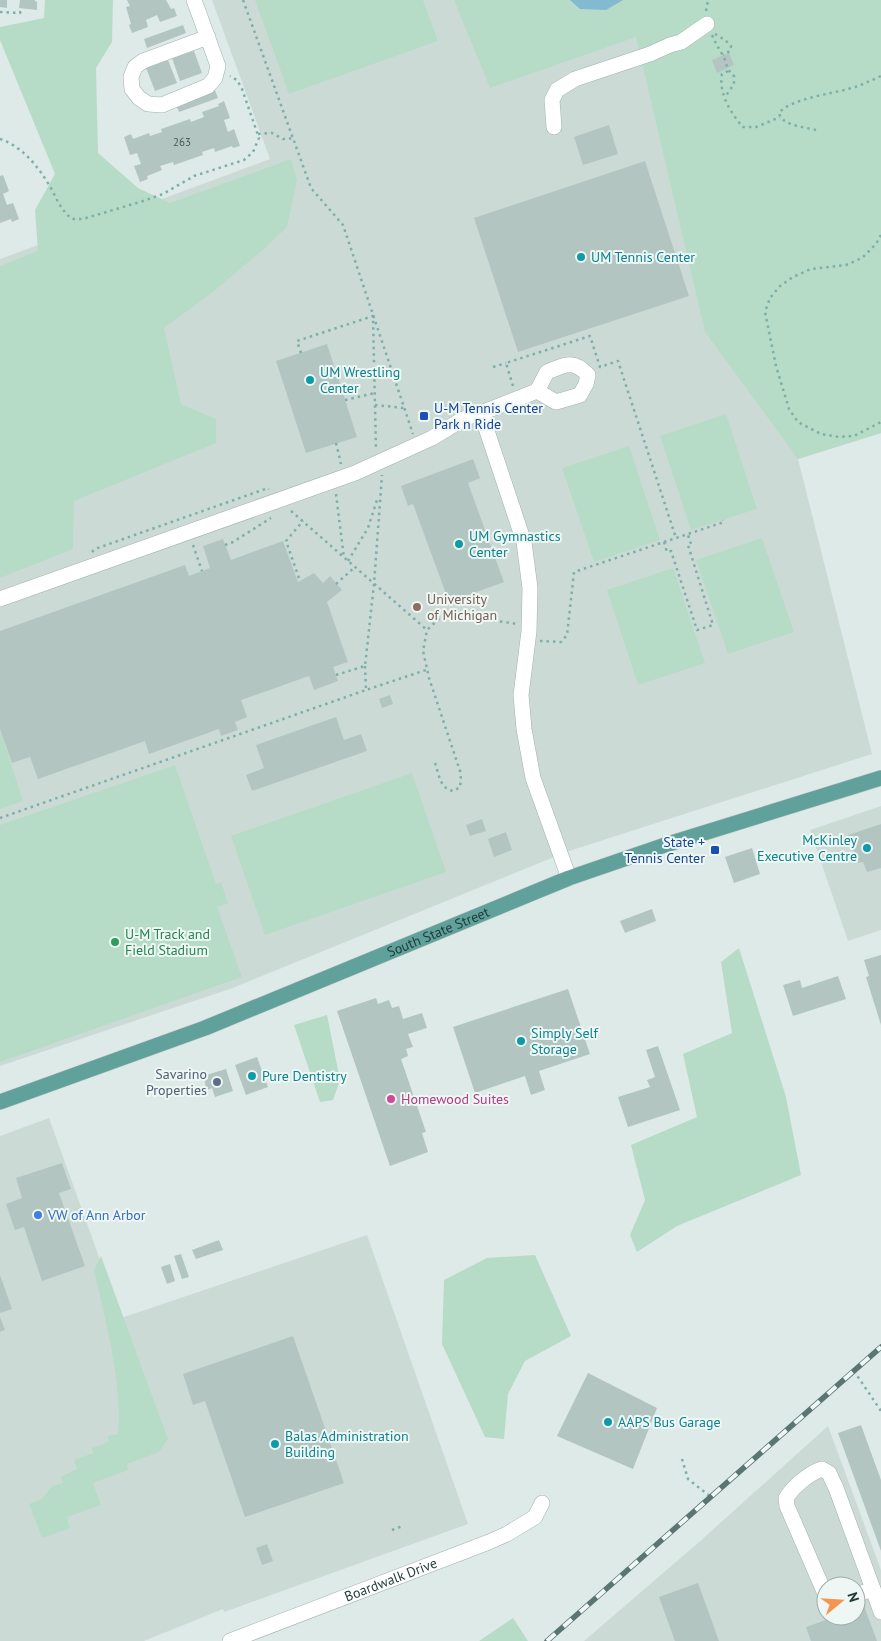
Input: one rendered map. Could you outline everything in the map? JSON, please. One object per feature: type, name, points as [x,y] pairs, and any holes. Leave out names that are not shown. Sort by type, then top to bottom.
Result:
[{"type":"main road","name":"South State Street","points":[[0,1102],[204,1028],[569,878],[665,845],[881,778]]},
{"type":"street","points":[[194,0],[208,37],[218,66],[215,78],[208,86],[162,105],[148,104],[139,98],[132,89],[131,77],[135,67],[143,61],[208,37]]},
{"type":"street","points":[[554,127],[552,100],[557,90],[575,79],[681,42],[707,24]]},
{"type":"street","points":[[0,599],[286,498],[378,463],[432,438],[463,419],[537,391]]},
{"type":"street","points":[[481,413],[524,542],[530,588],[529,626],[521,695],[528,753],[533,778],[569,878]]},
{"type":"street","points":[[817,1576],[791,1515],[786,1498],[790,1492],[816,1471],[822,1470],[829,1473],[836,1488],[881,1612]]},
{"type":"street","name":"Boardwalk Drive","points":[[230,1641],[489,1542],[507,1534],[535,1517],[542,1503]]},
{"type":"street","points":[[866,1592],[873,1590]]},
{"type":"path","points":[[243,0],[311,188],[343,225],[414,436]]},
{"type":"path","points":[[707,24],[705,15],[708,0]]},
{"type":"path","points":[[0,12],[20,13],[21,9]]},
{"type":"path","points":[[723,55],[730,51],[731,46],[726,40],[711,32],[723,55],[728,71],[734,76],[734,84],[725,96]]},
{"type":"path","points":[[0,139],[9,142],[34,162],[44,176],[63,213],[72,219],[83,219],[143,201],[163,194],[194,176],[244,160],[253,152],[259,138],[242,88],[237,80],[217,70]]},
{"type":"path","points":[[728,71],[722,74],[720,81],[733,116],[743,127],[756,127],[780,117]]},
{"type":"path","points":[[780,117],[779,113],[789,105],[827,93],[863,85],[881,76]]},
{"type":"path","points":[[780,117],[786,122],[816,130]]},
{"type":"path","points":[[258,134],[272,133],[283,139],[294,138]]},
{"type":"path","points":[[881,234],[876,244],[862,258],[846,265],[811,269],[792,277],[780,286],[770,298],[765,312],[776,366],[789,409],[798,422],[821,434],[839,437],[854,436],[881,422]]},
{"type":"path","points":[[301,353],[297,341],[373,316]]},
{"type":"path","points":[[366,690],[365,666],[374,584],[382,474],[376,454],[373,316]]},
{"type":"path","points":[[590,336],[600,367],[618,362],[676,538]]},
{"type":"path","points":[[493,367],[506,363]]},
{"type":"path","points":[[345,400],[375,393]]},
{"type":"path","points":[[375,405],[404,408]]},
{"type":"path","points":[[336,443],[342,466]]},
{"type":"path","points":[[336,490],[344,558]]},
{"type":"path","points":[[348,560],[368,528],[380,491]]},
{"type":"path","points":[[288,508],[427,630]]},
{"type":"path","points":[[225,545],[276,514]]},
{"type":"path","points":[[539,641],[561,642],[567,635],[574,572],[724,522],[723,520]]},
{"type":"path","points":[[299,578],[286,541],[303,521]]},
{"type":"path","points":[[664,542],[667,552],[671,551],[697,630],[713,625],[688,545],[691,544],[688,534]]},
{"type":"path","points":[[336,584],[355,567]]},
{"type":"path","points":[[435,763],[443,786],[448,790],[454,791],[460,787],[460,771],[423,652],[427,630],[442,616],[463,614],[484,620],[529,626]]},
{"type":"path","points":[[336,675],[365,666]]},
{"type":"path","points":[[0,818],[427,669]]},
{"type":"path","points":[[854,1371],[881,1411]]},
{"type":"path","points":[[682,1459],[688,1479],[711,1497]]},
{"type":"path","points":[[392,1530],[402,1526]]},
{"type":"shaded area","name":"University of Michigan","points":[[212,0],[881,0],[881,433],[798,459],[872,754],[569,851],[230,989],[0,1066],[0,259],[270,159]]},
{"type":"shaded area","points":[[881,806],[881,930],[848,941],[810,830]]},
{"type":"shaded area","points":[[49,1118],[121,1318],[367,1235],[468,1524],[224,1612],[223,1609],[144,1641],[0,1641],[0,1136]]},
{"type":"shaded area","points":[[828,1426],[881,1570],[881,1641],[584,1641],[698,1543]]},
{"type":"green space","points":[[45,0],[113,0],[112,42],[96,68],[98,153],[138,188],[170,203],[291,159],[297,180],[287,227],[213,292],[164,328],[181,404],[216,419],[216,443],[74,501],[73,549],[0,578],[0,266],[38,251],[35,210],[55,174],[0,40],[0,27],[44,18]]},
{"type":"green space","points":[[255,0],[423,0],[438,41],[289,94]]},
{"type":"green space","points":[[454,0],[881,0],[881,433],[798,459],[705,332],[636,37],[490,88]]},
{"type":"green space","points":[[726,414],[757,509],[691,530],[660,436]]},
{"type":"green space","points":[[629,446],[660,540],[594,562],[562,468]]},
{"type":"green space","points":[[762,538],[794,632],[728,654],[696,560]]},
{"type":"green space","points":[[673,568],[705,663],[638,685],[607,590]]},
{"type":"green space","points":[[0,729],[23,801],[0,809]]},
{"type":"green space","name":"U-M Track and Field Stadium","points":[[175,765],[216,884],[221,882],[228,903],[217,907],[242,977],[0,1062],[0,825]]},
{"type":"green space","points":[[412,773],[446,872],[265,935],[231,836]]},
{"type":"green space","points":[[739,948],[786,1097],[801,1175],[677,1226],[637,1252],[630,1235],[645,1200],[631,1145],[697,1117],[683,1054],[732,1033],[721,962]]},
{"type":"green space","points":[[327,1015],[340,1080],[333,1100],[320,1102],[294,1025]]},
{"type":"green space","points":[[535,1255],[571,1336],[525,1361],[508,1394],[504,1439],[485,1437],[442,1344],[444,1280],[487,1258]]},
{"type":"green space","points":[[101,1256],[168,1439],[159,1452],[127,1464],[128,1470],[93,1483],[101,1505],[67,1517],[70,1528],[42,1538],[29,1504],[42,1499],[52,1486],[63,1483],[61,1477],[77,1469],[74,1460],[93,1453],[92,1448],[109,1442],[108,1436],[118,1434],[119,1415],[116,1373],[94,1270]]},
{"type":"green space","points":[[513,1618],[528,1641],[479,1641]]},
{"type":"water","points":[[570,0],[623,0],[606,10],[580,9]]},
{"type":"building","points":[[0,0],[7,0],[7,8],[0,7]]},
{"type":"building","points":[[20,0],[34,0],[37,2],[37,10],[19,8]]},
{"type":"building","points":[[127,0],[166,0],[171,9],[174,8],[177,16],[160,22],[157,15],[146,20],[148,27],[132,33],[126,7],[130,6]]},
{"type":"building","points":[[183,25],[186,33],[147,48],[144,39]]},
{"type":"building","points":[[194,51],[202,73],[180,81],[172,58]]},
{"type":"building","points":[[729,53],[734,65],[717,73],[712,60]]},
{"type":"building","points":[[168,60],[177,83],[155,91],[146,68]]},
{"type":"building","points":[[214,88],[218,98],[179,112],[175,102]]},
{"type":"building","points":[[224,101],[230,118],[224,120],[228,132],[234,129],[240,146],[233,148],[232,146],[215,152],[214,148],[202,152],[203,155],[174,165],[173,162],[160,166],[162,170],[147,176],[148,179],[140,182],[134,166],[141,164],[137,153],[130,155],[124,137],[131,134],[133,139],[149,133],[150,136],[162,132],[161,129],[190,119],[191,122],[204,117],[202,112],[219,106],[218,104]]},
{"type":"building","points":[[609,125],[618,154],[583,165],[574,137]]},
{"type":"building","name":"UM Tennis Center","points":[[645,161],[689,296],[518,352],[474,218]]},
{"type":"building","points":[[3,175],[9,191],[3,194],[7,205],[13,203],[19,219],[12,222],[11,219],[0,223],[0,176]]},
{"type":"building","name":"UM Wrestling Center","points":[[327,344],[357,437],[306,453],[276,361]]},
{"type":"building","name":"UM Gymnastics Center","points":[[473,459],[480,478],[468,483],[504,582],[449,602],[413,504],[408,506],[401,486]]},
{"type":"building","points":[[223,539],[231,560],[283,541],[298,582],[314,573],[323,583],[330,576],[342,590],[327,602],[348,662],[333,667],[338,681],[314,690],[309,676],[241,700],[247,717],[235,722],[238,730],[221,736],[219,729],[149,754],[145,741],[38,779],[30,757],[12,763],[0,729],[0,631],[185,565],[189,576],[210,568],[203,546]]},
{"type":"building","points":[[390,695],[393,704],[382,708],[379,699]]},
{"type":"building","points":[[336,717],[344,740],[361,734],[367,751],[252,791],[246,775],[264,768],[256,745]]},
{"type":"building","points":[[482,819],[486,831],[470,836],[466,825]]},
{"type":"building","name":"McKinley Executive Centre","points":[[881,824],[881,868],[867,872],[863,862],[858,863],[848,835]]},
{"type":"building","points":[[506,832],[512,850],[494,857],[488,839]]},
{"type":"building","points":[[752,848],[760,874],[734,883],[725,857]]},
{"type":"building","points":[[652,909],[656,921],[625,933],[620,921]]},
{"type":"building","points":[[881,955],[881,1025],[866,977],[869,976],[864,960]]},
{"type":"building","points":[[838,976],[846,999],[793,1016],[783,985],[800,980],[802,988]]},
{"type":"building","name":"Simply Self Storage","points":[[568,989],[590,1054],[539,1071],[545,1090],[531,1095],[525,1076],[475,1093],[453,1027]]},
{"type":"building","name":"Homewood Suites","points":[[376,998],[378,1004],[389,1000],[392,1008],[399,1006],[403,1019],[422,1013],[427,1028],[408,1034],[413,1047],[406,1049],[408,1056],[401,1059],[426,1132],[422,1133],[428,1152],[390,1166],[337,1011]]},
{"type":"building","points":[[658,1046],[680,1110],[628,1127],[618,1097],[650,1087],[647,1080],[655,1077],[646,1050]]},
{"type":"building","name":"Pure Dentistry","points":[[257,1057],[268,1087],[246,1095],[235,1065]]},
{"type":"building","name":"Savarino Properties","points":[[226,1069],[233,1091],[215,1097],[212,1088],[207,1090],[203,1076]]},
{"type":"building","name":"VW of Ann Arbor","points":[[62,1163],[71,1189],[59,1193],[85,1266],[42,1281],[24,1227],[15,1230],[6,1204],[22,1198],[16,1178]]},
{"type":"building","points":[[219,1240],[223,1250],[196,1259],[192,1250]]},
{"type":"building","points":[[181,1254],[189,1277],[182,1279],[174,1256]]},
{"type":"building","points":[[170,1264],[175,1281],[167,1284],[161,1267]]},
{"type":"building","points":[[0,1275],[12,1309],[0,1313]]},
{"type":"building","points":[[0,1317],[5,1330],[0,1332]]},
{"type":"building","name":"Balas Administration Building","points":[[293,1336],[344,1483],[245,1517],[205,1401],[193,1405],[183,1374]]},
{"type":"building","name":"AAPS Bus Garage","points":[[588,1373],[657,1408],[633,1469],[557,1436]]},
{"type":"building","points":[[861,1425],[881,1480],[881,1551],[838,1433]]},
{"type":"building","points":[[267,1544],[273,1561],[262,1565],[256,1548]]},
{"type":"building","points":[[698,1583],[719,1641],[675,1641],[659,1597]]},
{"type":"building","points":[[866,1611],[877,1641],[811,1641],[806,1627],[816,1623],[816,1626],[866,1626]]},
{"type":"railway","points":[[547,1641],[881,1347]]},
{"type":"place","name":"UM Tennis Center","points":[[581,257]]},
{"type":"place","name":"UM Wrestling Center","points":[[310,380]]},
{"type":"place","name":"U-M Tennis Center Park n Ride","points":[[424,416]]},
{"type":"place","name":"UM Gymnastics Center","points":[[459,544]]},
{"type":"place","name":"University of Michigan","points":[[417,607]]},
{"type":"place","name":"McKinley Executive Centre","points":[[867,848]]},
{"type":"place","name":"State + Tennis Center","points":[[715,850]]},
{"type":"place","name":"U-M Track and Field Stadium","points":[[115,942]]},
{"type":"place","name":"Simply Self Storage","points":[[521,1041]]},
{"type":"place","name":"Pure Dentistry","points":[[252,1076]]},
{"type":"place","name":"Savarino Properties","points":[[217,1082]]},
{"type":"place","name":"Homewood Suites","points":[[391,1099]]},
{"type":"place","name":"VW of Ann Arbor","points":[[38,1215]]},
{"type":"place","name":"AAPS Bus Garage","points":[[608,1422]]},
{"type":"place","name":"Balas Administration Building","points":[[275,1444]]}]
